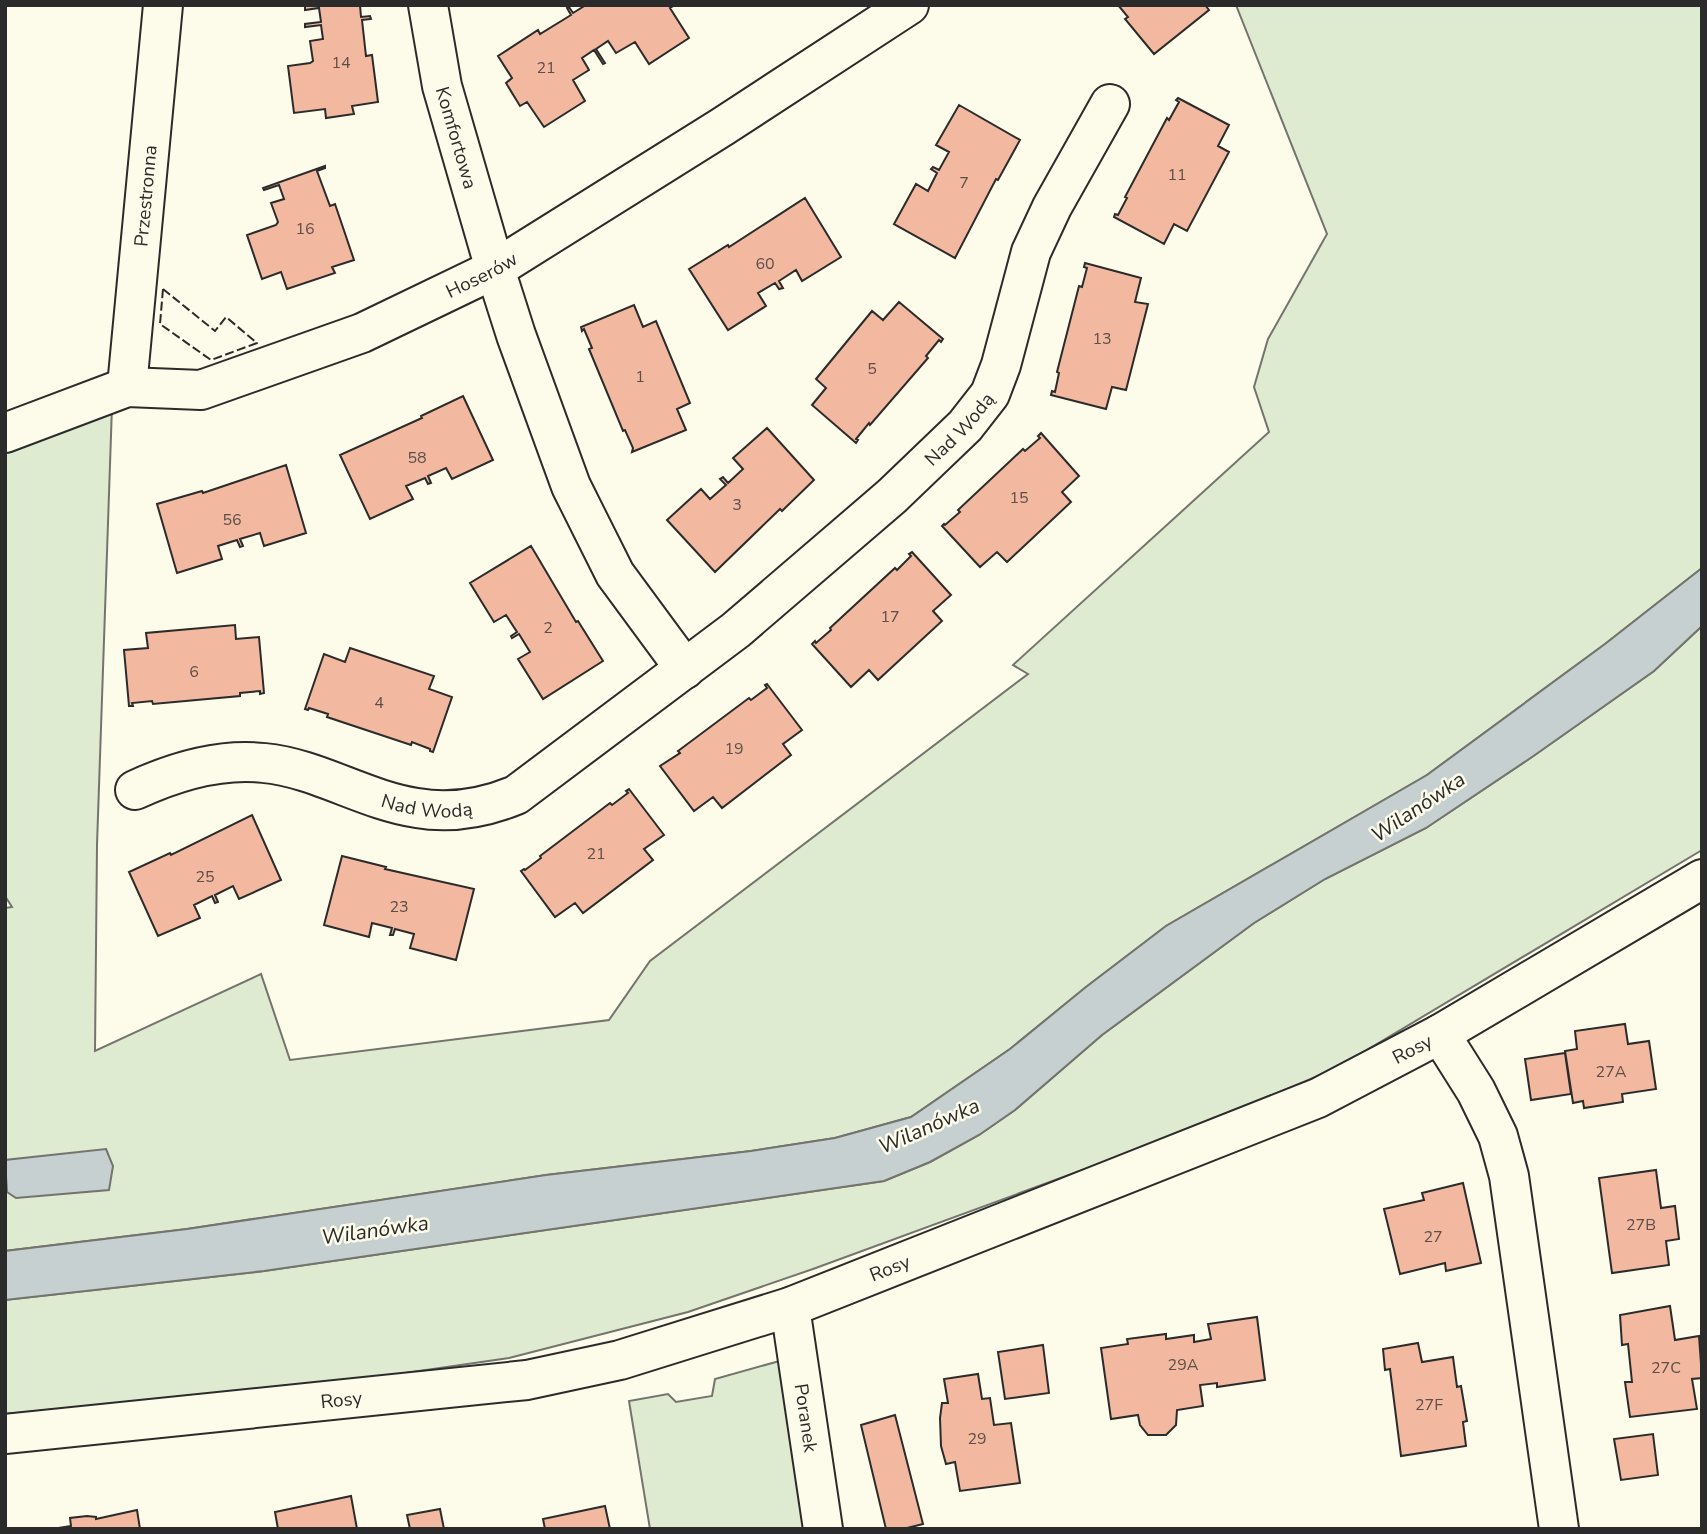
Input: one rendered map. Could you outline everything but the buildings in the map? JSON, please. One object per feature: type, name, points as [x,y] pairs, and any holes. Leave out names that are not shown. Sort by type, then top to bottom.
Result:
[{"type":"street","name":"Przestronna","points":[[127,387],[163,5]]},
{"type":"street","name":"Komfortowa","points":[[428,5],[442,86],[495,269]]},
{"type":"street","name":"Hoserów","points":[[5,433],[127,387],[201,390],[362,333],[495,269],[909,5]]},
{"type":"street","name":"Nad Wodą","points":[[135,790],[164,777],[204,766],[261,762],[312,774],[417,808],[449,810],[479,807],[516,795],[736,631],[892,496],[965,426],[990,394],[1001,365],[1031,252],[1052,207],[1110,104]]},
{"type":"street","points":[[495,269],[571,486],[615,574],[685,669]]},
{"type":"street","name":"Rosy","points":[[5,1434],[527,1380],[620,1360],[790,1307],[1318,1098],[1440,1034],[1702,879]]},
{"type":"street","points":[[1440,1034],[1476,1091],[1498,1136],[1509,1176],[1559,1529]]},
{"type":"street","name":"Poranek","points":[[790,1307],[823,1529]]},
{"type":"green space","points":[[1236,5],[1702,5],[1702,568],[1605,644],[1427,775],[1166,926],[1010,1049],[911,1117],[835,1138],[751,1151],[546,1175],[187,1229],[5,1251],[5,908],[12,907],[5,896],[5,450],[112,406],[97,845],[95,1051],[261,974],[290,1060],[609,1020],[650,961],[1028,674],[1013,665],[1269,432],[1254,387],[1268,339],[1327,234]]},
{"type":"green space","points":[[1702,626],[1702,850],[1335,1069],[1156,1143],[688,1312],[509,1358],[343,1382],[5,1414],[5,1300],[264,1271],[884,1181],[930,1162],[979,1135],[1015,1110],[1102,1035],[1254,923],[1325,879],[1426,828],[1654,671]]},
{"type":"green space","points":[[783,1360],[809,1529],[650,1529],[629,1401],[668,1394],[676,1402],[712,1396],[715,1379]]},
{"type":"water","name":"Wilanówka","points":[[1702,568],[1702,626],[1654,671],[1426,828],[1325,879],[1254,923],[1102,1035],[1015,1110],[979,1135],[930,1162],[884,1181],[264,1271],[5,1300],[5,1251],[187,1229],[546,1175],[751,1151],[835,1138],[911,1117],[1010,1049],[1166,926],[1427,775],[1605,644]]},
{"type":"water","points":[[106,1149],[113,1166],[109,1190],[16,1198],[7,1192],[5,1160]]},
{"type":"fence","points":[[163,289],[215,331],[226,317],[257,343],[211,360],[160,324],[163,289]]}]
